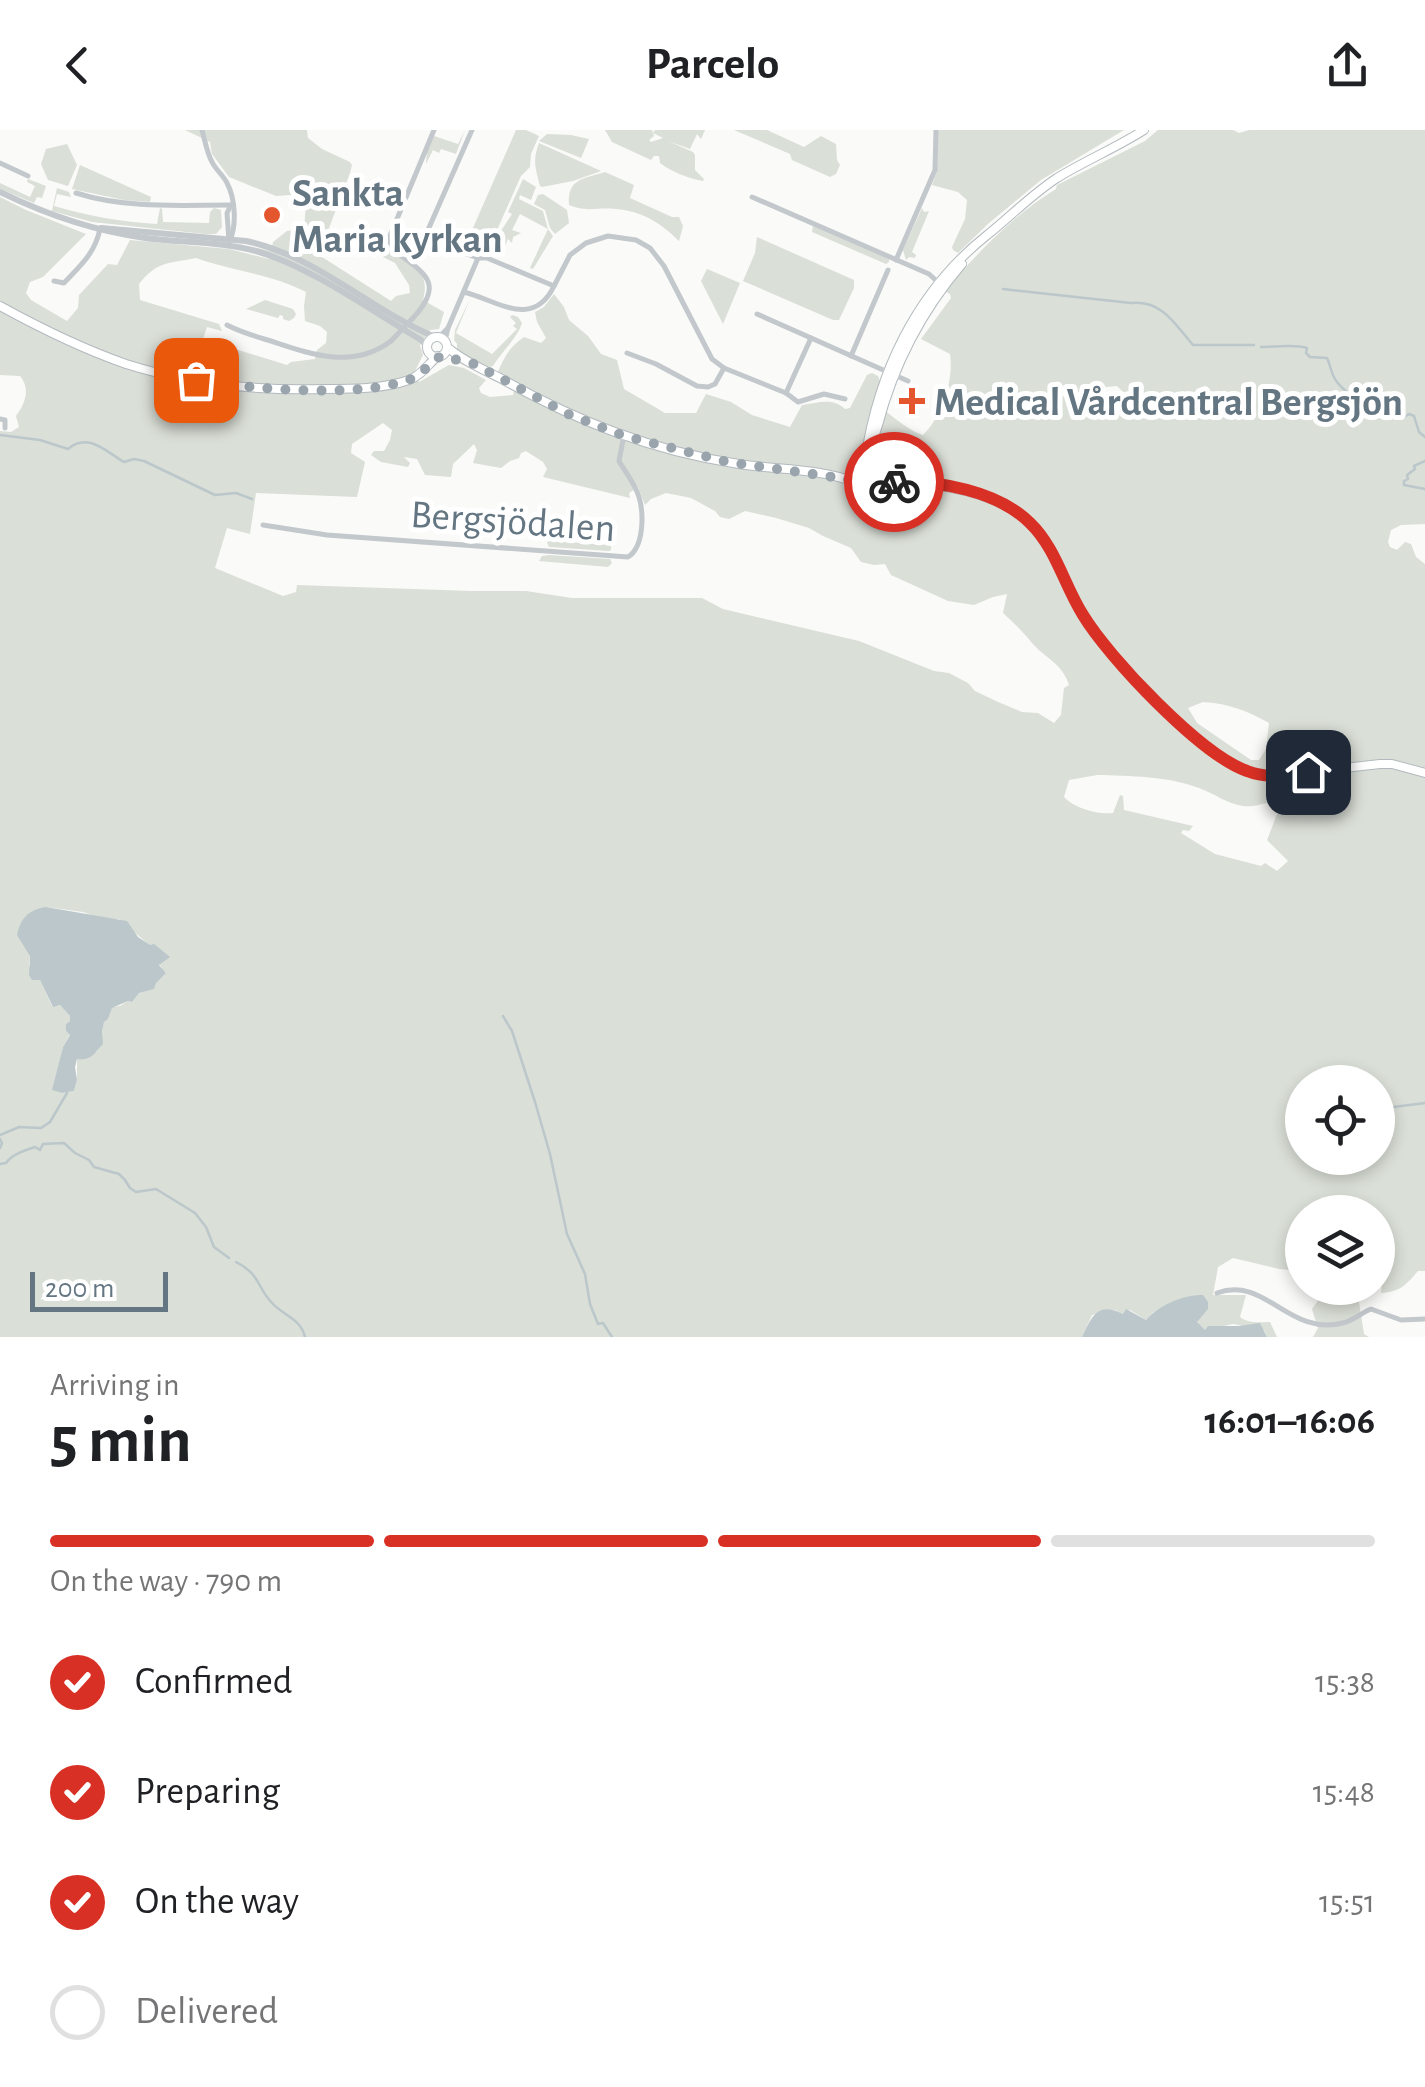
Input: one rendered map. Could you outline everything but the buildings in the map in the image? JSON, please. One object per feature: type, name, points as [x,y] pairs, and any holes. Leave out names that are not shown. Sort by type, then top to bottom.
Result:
[{"type":"main road","points":[[1111,148],[1135,130]]},
{"type":"main road","points":[[854,482],[865,460],[875,412],[909,325],[941,285],[984,238],[1038,191],[1144,130]]},
{"type":"main road","points":[[0,306],[139,368],[236,385],[301,390],[379,387],[403,381],[434,353],[442,340]]},
{"type":"main road","points":[[434,353],[429,342],[442,340],[474,364],[570,415],[624,436],[728,462],[826,475],[862,488],[906,482]]},
{"type":"main road","points":[[434,353],[474,364]]},
{"type":"main road","points":[[871,485],[870,460],[890,373]]},
{"type":"main road","points":[[826,475],[858,470],[947,487],[1000,503],[1025,519],[1046,544],[1084,617],[1110,652],[1180,723],[1236,766],[1269,776],[1380,764],[1425,772]]},
{"type":"street","points":[[202,130],[209,158],[229,186],[235,213],[229,243]]},
{"type":"street","points":[[227,325],[304,352],[334,358],[370,352],[390,341],[426,303],[430,285],[408,259],[388,246],[387,240],[434,130]]},
{"type":"street","points":[[408,259],[420,247],[472,130]]},
{"type":"street","points":[[896,260],[934,170],[936,130]]},
{"type":"street","points":[[0,163],[28,176]]},
{"type":"street","points":[[0,192],[42,212],[105,232],[148,238],[246,241],[265,246],[305,263],[442,340],[478,258]]},
{"type":"street","points":[[76,194],[137,205],[231,204]]},
{"type":"street","points":[[752,198],[929,274],[941,285]]},
{"type":"street","points":[[217,238],[231,228]]},
{"type":"street","points":[[231,228],[246,241]]},
{"type":"street","points":[[100,229],[217,238],[263,253],[292,265],[420,340],[434,353]]},
{"type":"street","points":[[54,281],[64,282],[78,269],[96,247],[100,229]]},
{"type":"street","points":[[424,238],[487,258],[554,286]]},
{"type":"street","points":[[464,292],[510,309],[538,306],[548,298],[577,248],[597,238],[636,240],[650,248],[664,266],[712,359],[798,402],[824,394],[845,399]]},
{"type":"street","points":[[851,356],[888,270]]},
{"type":"street","points":[[757,314],[908,381]]},
{"type":"street","points":[[786,393],[810,338]]},
{"type":"street","points":[[627,353],[701,386],[715,384],[724,368]]},
{"type":"street","name":"Bergsjödalen","points":[[263,525],[327,535],[628,557],[638,548],[641,511],[636,490],[619,461],[624,436]]},
{"type":"street","points":[[1216,1293],[1224,1290],[1261,1294],[1288,1314],[1316,1325],[1347,1322],[1371,1309],[1401,1320],[1425,1319]]},
{"type":"shaded area","points":[[185,130],[307,130],[308,138],[322,149],[350,162],[350,173],[329,228],[377,243],[411,262],[424,280],[423,300],[444,312],[439,329],[430,330],[420,345],[423,355],[414,373],[422,368],[415,375],[419,382],[449,365],[486,380],[479,388],[481,393],[490,397],[513,395],[514,391],[453,360],[497,374],[507,353],[524,337],[541,343],[546,338],[535,312],[554,294],[569,320],[601,354],[617,360],[624,389],[665,413],[696,413],[706,394],[790,427],[802,405],[830,402],[850,408],[867,375],[872,373],[880,381],[877,404],[897,384],[884,410],[923,435],[941,408],[950,375],[950,354],[921,339],[951,298],[944,291],[997,236],[1057,185],[1145,141],[1158,130],[1425,130],[1425,524],[1401,525],[1391,530],[1388,542],[1397,550],[1405,542],[1411,544],[1416,557],[1425,564],[1425,1271],[1418,1271],[1395,1290],[1395,1195],[1285,1195],[1285,1270],[1233,1258],[1218,1267],[1213,1295],[1246,1295],[1240,1317],[1251,1322],[1270,1322],[1277,1337],[1267,1337],[1264,1330],[1233,1324],[1205,1330],[1197,1323],[1200,1316],[1172,1302],[1146,1320],[1130,1310],[1123,1314],[1115,1310],[1092,1315],[1082,1337],[0,1337],[0,431],[11,432],[19,427],[16,416],[26,391],[20,376],[0,375],[0,197],[86,234],[43,277],[30,282],[26,293],[67,321],[78,308],[79,295],[108,264],[117,265],[130,240],[229,249],[269,259],[270,254],[235,243],[271,251],[273,242],[287,231],[304,229],[306,205],[302,199],[276,196],[229,177],[212,154],[210,142]],"holes":[[[328,233],[357,238],[395,263],[410,293],[391,301],[322,257]],[[196,258],[306,292],[305,321],[327,332],[326,343],[317,350],[315,359],[287,365],[203,339],[207,327],[222,331],[219,324],[140,300],[139,284],[146,276],[164,264]],[[1117,386],[1125,394],[1125,407],[1116,415],[1075,398],[1055,395],[1094,395],[1106,387]],[[383,423],[392,430],[390,440],[384,451],[371,455],[381,462],[408,467],[410,463],[404,457],[417,459],[425,475],[451,477],[453,464],[474,444],[477,450],[473,463],[501,468],[526,451],[543,462],[547,469],[543,477],[630,498],[629,493],[638,487],[645,505],[666,493],[691,498],[720,517],[729,519],[745,511],[809,528],[851,548],[861,562],[885,564],[891,575],[948,601],[974,605],[1007,594],[1003,613],[1066,678],[1069,685],[1064,688],[1061,715],[1054,723],[1038,713],[1022,712],[998,702],[949,673],[934,671],[859,641],[723,609],[702,598],[572,598],[526,591],[297,585],[296,592],[283,596],[215,568],[227,528],[250,534],[256,493],[357,497],[365,462],[351,453],[352,444]],[[1203,702],[1220,704],[1269,723],[1266,749],[1259,760],[1251,760],[1197,723],[1188,708]],[[1097,775],[1162,779],[1187,784],[1243,806],[1281,804],[1267,840],[1288,861],[1277,871],[1265,863],[1261,866],[1215,854],[1181,833],[1193,826],[1124,810],[1120,795],[1113,813],[1080,807],[1064,797],[1069,780]],[[46,907],[119,919],[150,946],[166,973],[153,989],[139,993],[132,1002],[112,1007],[104,1021],[97,1051],[77,1058],[74,1091],[62,1093],[53,1089],[70,1034],[66,1031],[70,1016],[60,1005],[52,1006],[40,980],[32,980],[30,956]]]},
{"type":"shaded area","points":[[465,130],[456,154],[433,150],[426,164],[434,136],[458,144]]},
{"type":"shaded area","points":[[516,130],[539,136],[530,167],[521,176],[486,255],[465,246]]},
{"type":"shaded area","points":[[605,130],[705,130],[701,139],[697,134],[690,149],[668,141],[693,152],[695,170],[703,181],[670,169],[660,163],[659,156],[651,160],[612,142]]},
{"type":"shaded area","points":[[734,130],[767,130],[804,147],[821,136],[836,144],[840,165],[830,177],[792,160],[790,154]]},
{"type":"shaded area","points":[[938,130],[1124,130],[1041,180],[958,253],[952,247],[965,219],[967,200],[958,192],[932,185],[937,171]]},
{"type":"shaded area","points":[[547,134],[589,139],[581,158],[539,141]]},
{"type":"shaded area","points":[[539,143],[601,171],[542,187],[535,165]]},
{"type":"shaded area","points":[[67,144],[77,165],[68,186],[48,180],[41,164],[46,149]]},
{"type":"shaded area","points":[[80,165],[151,197],[150,202],[72,189]]},
{"type":"shaded area","points":[[605,172],[634,185],[630,198],[679,217],[683,226],[679,241],[658,223],[634,212],[569,205],[574,185]]},
{"type":"shaded area","points":[[28,179],[46,186],[42,198],[37,197],[34,203],[0,189],[0,183],[30,197],[35,186]]},
{"type":"shaded area","points":[[523,179],[536,187],[531,200],[520,195],[519,199],[543,211],[548,229],[520,214],[512,230],[521,233],[513,237],[512,243],[508,239],[501,255],[494,252]]},
{"type":"shaded area","points":[[57,188],[69,192],[71,197],[57,194],[54,206],[79,213],[157,224],[160,208],[163,222],[209,223],[214,208],[221,210],[222,227],[216,234],[205,234],[92,222],[52,211]]},
{"type":"shaded area","points":[[543,194],[567,210],[569,223],[555,234],[545,210],[534,204],[538,195]]},
{"type":"shaded area","points":[[922,208],[929,211],[912,252],[916,255],[906,260],[903,250]]},
{"type":"shaded area","points":[[813,226],[889,259],[889,262],[812,232]]},
{"type":"shaded area","points":[[548,229],[553,236],[533,269],[530,268]]},
{"type":"shaded area","points":[[757,237],[854,280],[839,320],[743,281]]},
{"type":"shaded area","points":[[707,269],[740,283],[723,324],[701,281]]},
{"type":"shaded area","points":[[470,299],[456,333],[492,354],[517,329],[510,317],[518,317],[522,323],[493,366],[457,352],[455,330]]},
{"type":"shaded area","points":[[265,300],[293,309],[294,318],[289,321],[280,315],[278,318],[246,309]]},
{"type":"shaded area","points":[[550,541],[611,545],[611,550],[549,547]]},
{"type":"shaded area","points":[[549,555],[610,559],[612,563],[608,567],[539,561]]},
{"type":"shaded area","points":[[46,907],[127,921],[138,937],[170,957],[159,965],[166,973],[154,989],[112,1008],[104,1022],[103,1044],[89,1058],[77,1059],[74,1091],[62,1093],[52,1090],[70,1035],[66,1024],[70,1016],[60,1005],[53,1007],[40,980],[32,980],[30,956],[17,935],[26,916]]},
{"type":"shaded area","points":[[1203,1295],[1208,1309],[1197,1322],[1205,1330],[1208,1326],[1260,1323],[1267,1337],[1082,1337],[1101,1310],[1123,1314],[1126,1309],[1146,1320],[1172,1302]]},
{"type":"shaded area","points":[[1315,1305],[1359,1305],[1364,1334],[1369,1337],[1313,1337],[1318,1328],[1312,1309]]},
{"type":"waterway","points":[[1003,289],[1151,305],[1166,315],[1193,345],[1254,345]]},
{"type":"waterway","points":[[1261,347],[1302,347],[1307,348],[1310,357],[1327,358],[1337,382],[1371,412],[1398,410],[1399,416],[1414,416],[1425,437]]},
{"type":"waterway","points":[[0,435],[40,440],[68,449],[89,443],[124,462],[144,461],[215,495],[236,493],[252,499]]},
{"type":"waterway","points":[[1425,461],[1414,466],[1404,481],[1404,485],[1425,489]]},
{"type":"waterway","points":[[503,1016],[512,1031],[535,1102],[567,1234],[585,1274],[590,1304],[598,1324],[603,1323],[612,1337]]},
{"type":"waterway","points":[[0,1135],[19,1127],[41,1128],[50,1122],[67,1093]]},
{"type":"waterway","points":[[1395,1107],[1425,1103]]},
{"type":"waterway","points":[[0,1139],[0,1148]]},
{"type":"waterway","points":[[0,1164],[35,1147],[40,1150],[43,1144],[64,1143],[94,1167],[119,1174],[136,1192],[156,1189],[195,1213],[214,1247],[229,1258]]},
{"type":"waterway","points":[[236,1262],[254,1276],[272,1303],[296,1322],[305,1337]]},
{"type":"way so far","points":[[196,380],[293,390],[379,387],[408,381],[441,356],[474,364],[570,415],[660,446],[738,464],[847,479],[862,488],[894,482]]},
{"type":"place","name":"Sankta Maria kyrkan","points":[[272,215]]},
{"type":"place","name":"Medical Vårdcentral Bergsjön","points":[[912,401]]},
{"type":"route","points":[[894,482],[964,491],[1016,512],[1046,544],[1079,610],[1102,642],[1192,734],[1250,772],[1269,776],[1308,772]]}]
